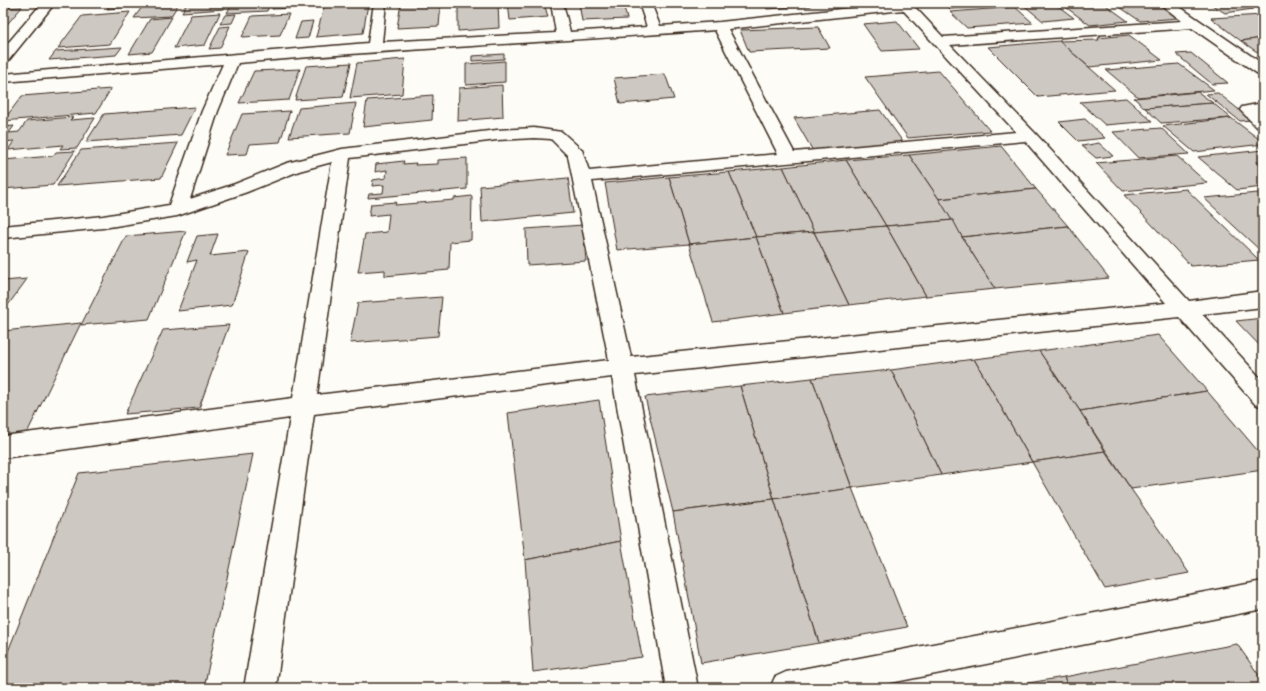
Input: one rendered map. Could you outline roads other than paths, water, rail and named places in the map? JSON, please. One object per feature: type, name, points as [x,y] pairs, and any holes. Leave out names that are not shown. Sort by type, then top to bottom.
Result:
[{"type":"street","points":[[3,58],[49,3]]},
{"type":"street","points":[[375,47],[380,3]]},
{"type":"street","points":[[557,3],[564,38]]},
{"type":"street","points":[[645,3],[655,30]]},
{"type":"street","points":[[1165,3],[1263,71]]},
{"type":"street","points":[[3,78],[375,47],[564,38],[720,26],[905,5],[1029,136],[1263,397]]},
{"type":"street","points":[[940,42],[1195,24]]},
{"type":"street","points":[[720,26],[789,158]]},
{"type":"street","points":[[177,210],[210,111],[232,59]]},
{"type":"street","points":[[1263,108],[1248,110],[1263,124]]},
{"type":"street","points":[[3,232],[103,222],[177,210],[241,188],[293,167],[342,154],[497,135],[556,135],[576,154],[582,177],[622,367],[682,688]]},
{"type":"street","points":[[582,177],[1029,136]]},
{"type":"street","points":[[260,688],[342,154]]},
{"type":"street","points":[[3,447],[304,406],[622,367],[1183,309],[1263,299]]},
{"type":"street","points":[[786,688],[1263,595]]}]
